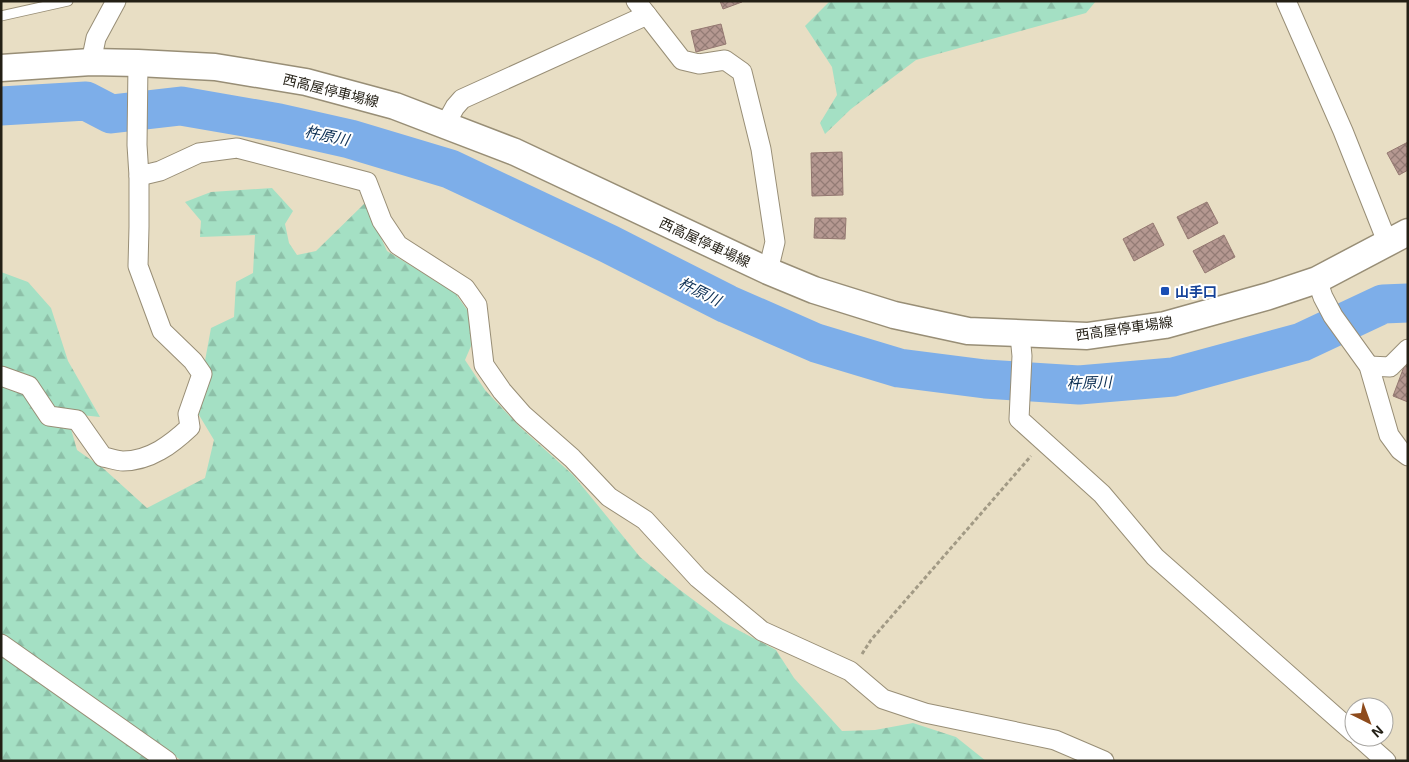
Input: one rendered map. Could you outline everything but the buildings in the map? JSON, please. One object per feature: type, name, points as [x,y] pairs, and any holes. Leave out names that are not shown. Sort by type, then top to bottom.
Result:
[{"type":"main road","name":"西高屋停車場線","points":[[1,68],[91,62],[138,62],[215,67],[306,82],[395,106],[515,152],[768,271],[814,290],[894,315],[968,331],[1088,336],[1165,325],[1269,296],[1317,280],[1398,238]]},
{"type":"street","points":[[91,62],[96,38],[116,1]]},
{"type":"street","points":[[1286,1],[1343,132],[1398,238]]},
{"type":"street","points":[[445,125],[454,107],[462,100],[641,8],[682,60],[699,64],[725,60],[742,72],[761,149],[775,242],[768,271]]},
{"type":"street","points":[[1,376],[29,386],[49,416],[77,420],[103,457],[123,461],[147,456],[172,444],[190,427],[188,414],[202,374],[193,361],[162,332],[138,266],[140,227],[137,145],[138,62]]},
{"type":"street","points":[[138,176],[160,171],[199,153],[237,148],[367,182],[382,221],[398,245],[465,288],[478,305],[484,364],[502,391],[524,415],[572,458],[609,498],[645,520],[698,578],[762,631],[850,671],[883,699],[925,713],[1055,740],[1104,761]]},
{"type":"street","points":[[1317,280],[1333,316],[1369,366],[1389,435],[1400,450],[1408,456]]},
{"type":"street","points":[[1020,334],[1019,419],[1102,494],[1155,557],[1344,724]]},
{"type":"street","points":[[1369,366],[1390,367],[1408,349]]},
{"type":"street","points":[[1,644],[167,761]]},
{"type":"street","points":[[1370,747],[1386,761]]},
{"type":"lane","points":[[1,16],[68,1]]},
{"type":"path","points":[[850,671],[872,640],[1043,442]]},
{"type":"green space","points":[[830,1],[1096,1],[1086,13],[916,60],[851,109],[825,134],[820,123],[837,95],[832,67],[805,26]]},
{"type":"green space","points":[[272,188],[293,211],[285,224],[289,243],[297,255],[316,251],[365,203],[387,251],[455,293],[470,314],[471,346],[465,360],[485,390],[521,428],[573,475],[640,557],[723,622],[776,650],[794,678],[842,731],[875,730],[913,723],[956,737],[986,761],[182,761],[1,634],[1,381],[27,390],[49,423],[71,429],[77,450],[104,469],[147,508],[205,478],[214,440],[196,410],[211,328],[234,317],[236,282],[253,273],[255,235],[200,237],[201,221],[185,202],[211,192]]},
{"type":"green space","points":[[1,272],[28,282],[51,308],[68,361],[100,417],[53,412],[1,370]]},
{"type":"green space","points":[[1,650],[159,761],[1,761]]},
{"type":"waterway","name":"杵原川","points":[[1,106],[86,101],[111,114],[181,106],[279,123],[350,139],[450,169],[609,244],[727,304],[816,343],[899,368],[985,379],[1079,385],[1173,377],[1302,342],[1383,304],[1408,303]]},
{"type":"place","name":"山手口","points":[[1165,291]]}]
